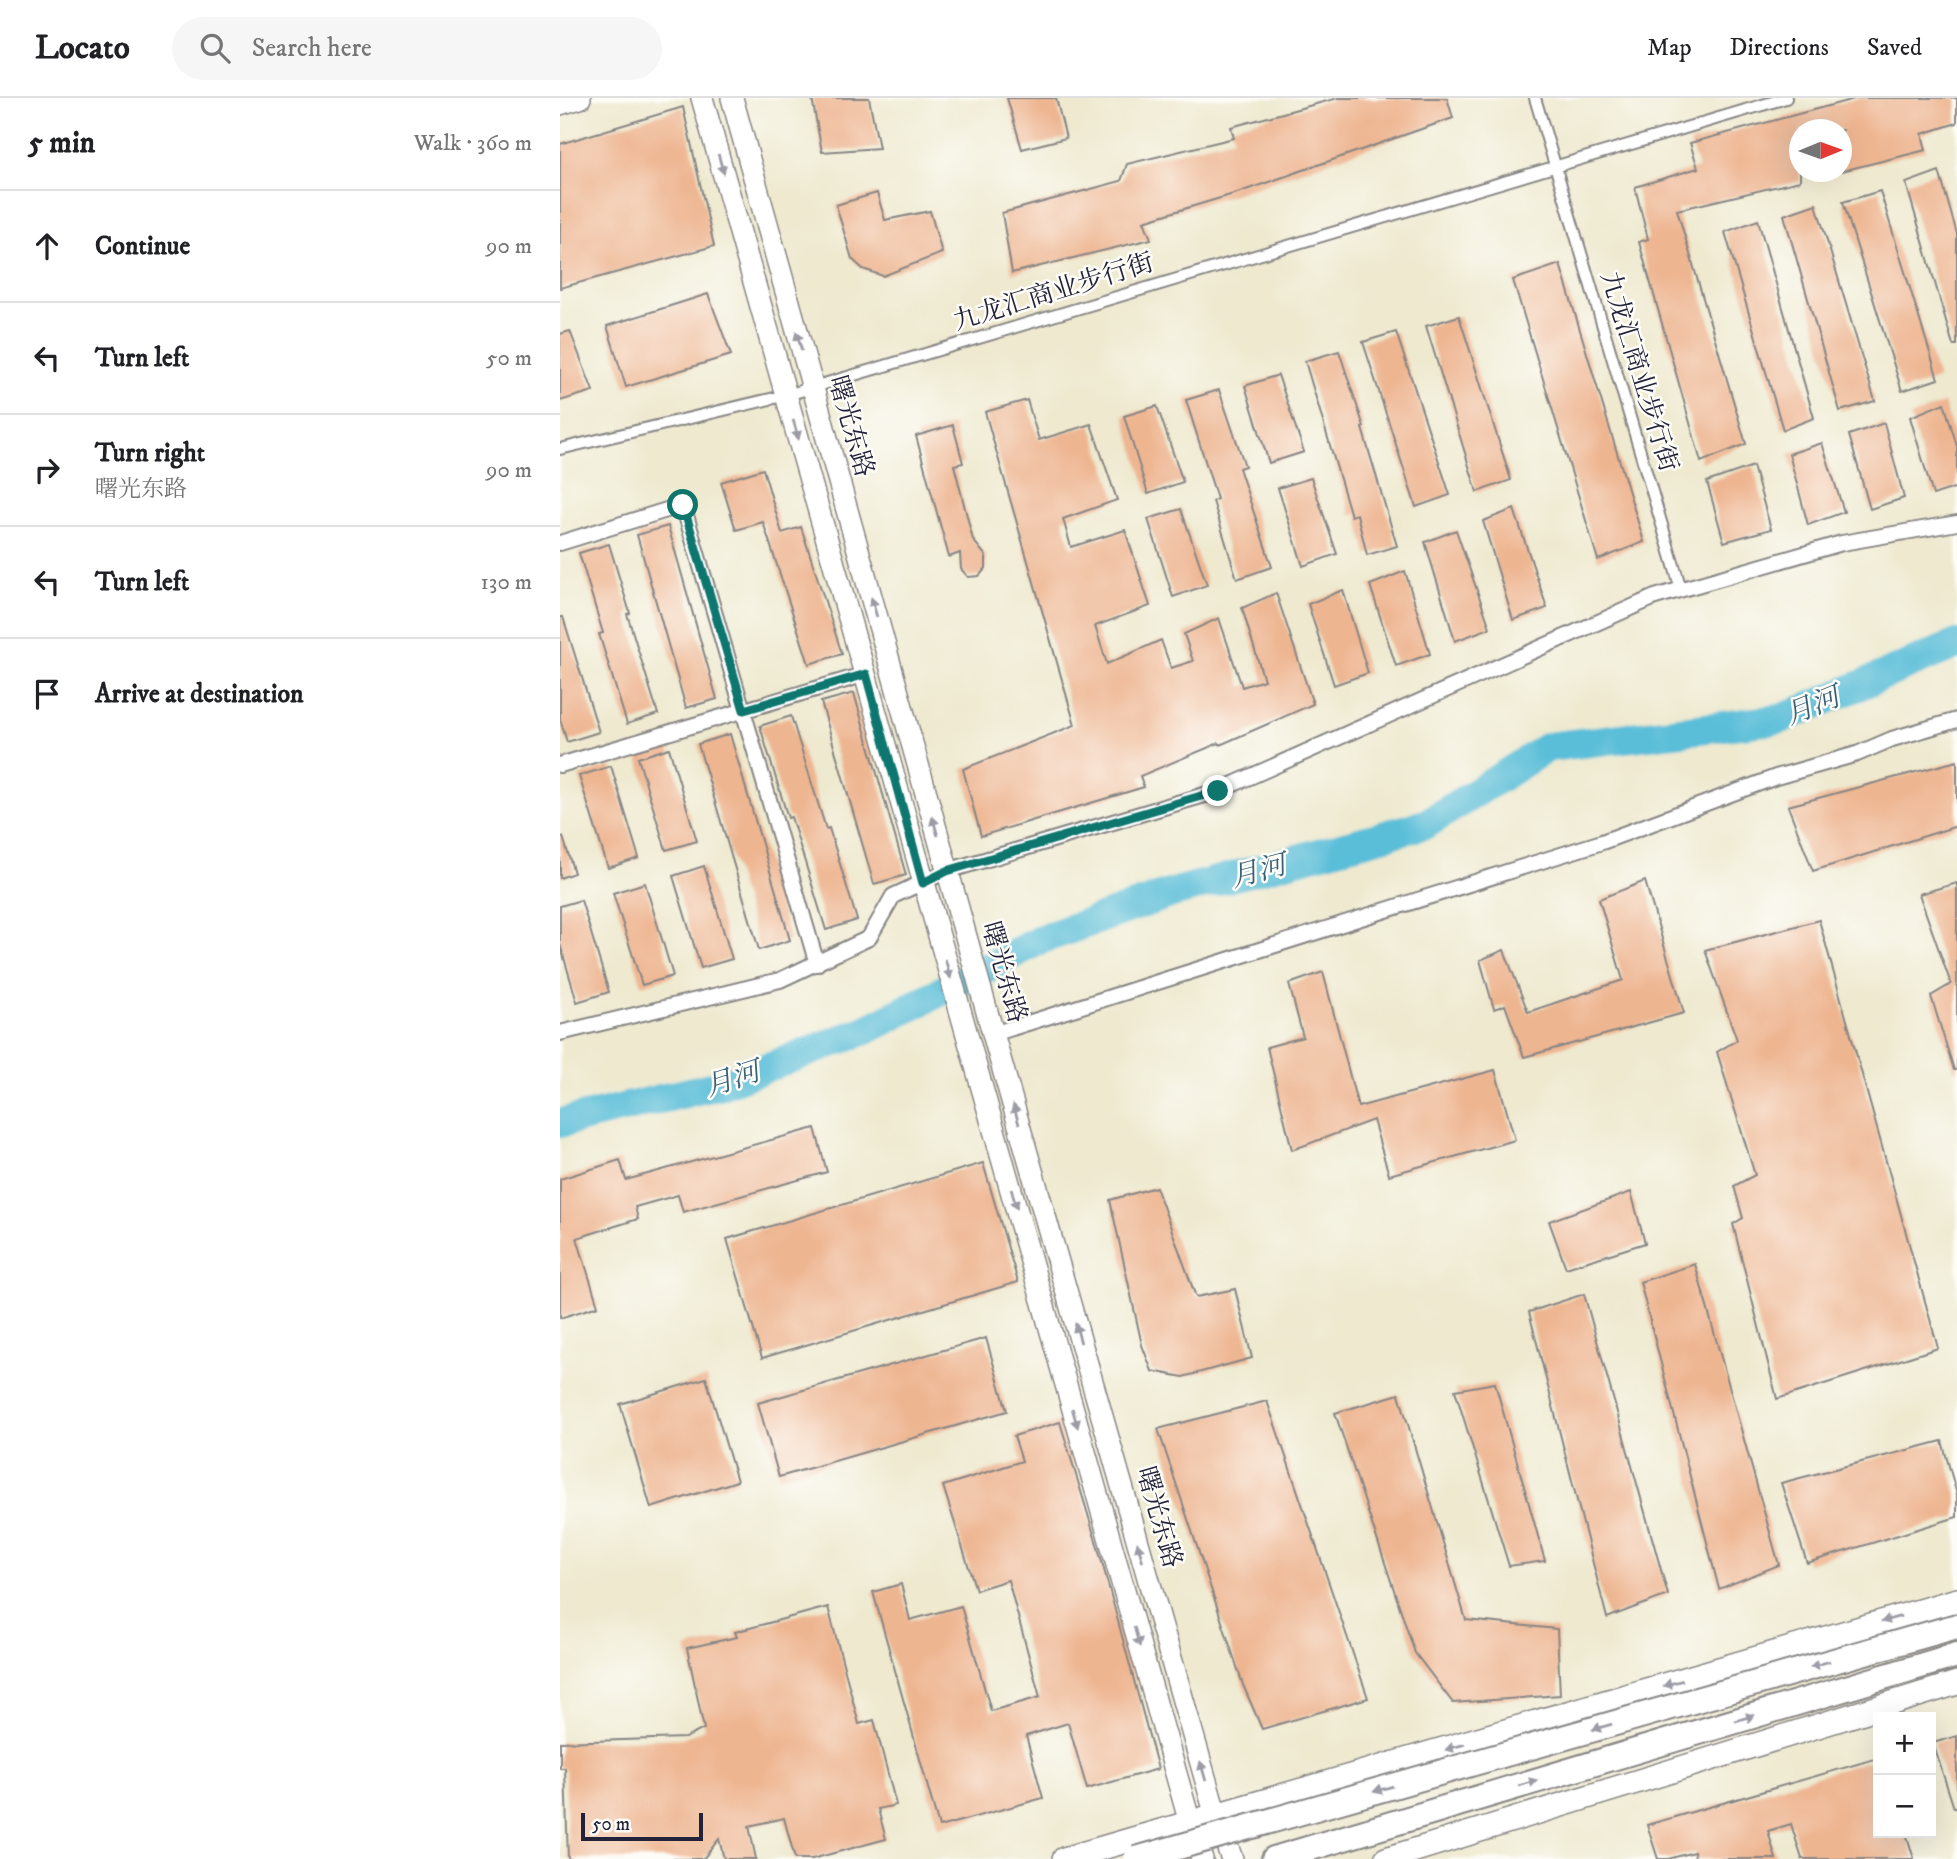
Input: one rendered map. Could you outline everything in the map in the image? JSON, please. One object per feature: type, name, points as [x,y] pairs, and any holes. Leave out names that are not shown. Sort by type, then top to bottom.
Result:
[{"type":"highway","points":[[1136,1859],[1957,1626]]},
{"type":"highway","points":[[1274,1859],[1957,1655]]},
{"type":"main road","points":[[560,104],[580,98]]},
{"type":"main road","name":"曙光东路","points":[[702,98],[1202,1859]]},
{"type":"main road","name":"曙光东路","points":[[732,98],[993,1034],[1216,1816],[1231,1859]]},
{"type":"main road","points":[[1064,1859],[1957,1600]]},
{"type":"main road","points":[[1386,1859],[1957,1684]]},
{"type":"street","name":"九龙汇商业步行街","points":[[1535,98],[1681,589]]},
{"type":"street","name":"九龙汇商业步行街","points":[[560,449],[787,395],[1786,98]]},
{"type":"street","points":[[560,543],[683,505],[817,964]]},
{"type":"street","points":[[560,1033],[780,980],[869,938],[893,896],[947,871],[1218,791],[1655,597],[1842,543],[1957,523]]},
{"type":"street","points":[[560,765],[866,674]]},
{"type":"street","points":[[993,1034],[1602,842],[1776,777],[1857,754],[1892,739],[1957,720]]},
{"type":"building","points":[[812,98],[869,98],[879,148],[822,152]]},
{"type":"building","points":[[1007,98],[1056,98],[1066,138],[1022,149]]},
{"type":"building","points":[[1338,98],[1447,98],[1453,118],[1237,193],[1144,221],[1151,239],[1012,273],[1002,213],[1121,181],[1127,164],[1234,138],[1231,127]]},
{"type":"building","points":[[1858,98],[1957,98],[1957,123],[1922,134],[1926,150],[1852,168],[1852,119],[1789,119],[1789,182],[1796,182],[1677,210],[1746,444],[1701,462],[1639,242],[1648,239],[1635,187],[1698,168],[1690,143]]},
{"type":"building","points":[[683,107],[714,246],[560,288],[560,144]]},
{"type":"building","points":[[1939,171],[1957,234],[1957,345],[1953,345],[1906,183]]},
{"type":"building","points":[[1880,191],[1938,379],[1902,391],[1843,202]]},
{"type":"building","points":[[877,193],[885,220],[930,211],[942,253],[883,276],[863,269],[852,259],[836,205]]},
{"type":"building","points":[[1816,204],[1875,401],[1840,411],[1784,215]]},
{"type":"building","points":[[1758,220],[1814,418],[1783,430],[1725,232]]},
{"type":"building","points":[[1560,264],[1644,542],[1598,560],[1513,280]]},
{"type":"building","points":[[708,294],[731,355],[626,387],[607,326]]},
{"type":"building","points":[[1459,316],[1511,480],[1477,492],[1426,326]]},
{"type":"building","points":[[570,331],[593,391],[560,401],[560,334]]},
{"type":"building","points":[[1396,332],[1450,495],[1416,507],[1363,342]]},
{"type":"building","points":[[1339,351],[1364,427],[1362,428],[1397,546],[1367,555],[1357,514],[1351,516],[1305,361]]},
{"type":"building","points":[[1278,375],[1304,452],[1269,463],[1245,386]]},
{"type":"building","points":[[1219,390],[1245,466],[1239,468],[1272,567],[1237,579],[1213,501],[1217,499],[1186,400]]},
{"type":"building","points":[[1027,400],[1039,440],[1091,424],[1117,500],[1063,519],[1071,547],[1125,530],[1150,606],[1095,626],[1107,664],[1161,640],[1171,668],[1193,661],[1184,634],[1219,618],[1242,687],[1264,680],[1242,608],[1276,593],[1313,704],[1220,745],[1219,743],[1140,776],[1144,787],[981,836],[963,769],[1075,725],[985,412]]},
{"type":"building","points":[[1944,403],[1957,446],[1957,487],[1933,495],[1910,417]]},
{"type":"building","points":[[1157,406],[1183,482],[1148,494],[1124,416]]},
{"type":"building","points":[[1884,423],[1904,498],[1870,509],[1849,435]]},
{"type":"building","points":[[953,425],[963,463],[954,465],[973,540],[986,556],[986,568],[979,576],[968,577],[961,569],[960,553],[949,557],[916,436]]},
{"type":"building","points":[[1822,443],[1844,512],[1808,525],[1789,454]]},
{"type":"building","points":[[1753,466],[1771,529],[1724,542],[1707,482]]},
{"type":"building","points":[[763,469],[782,533],[801,527],[842,654],[809,664],[763,522],[736,530],[721,482]]},
{"type":"building","points":[[1311,478],[1337,554],[1303,566],[1278,488]]},
{"type":"building","points":[[1181,509],[1207,585],[1173,597],[1148,519]]},
{"type":"building","points":[[1514,509],[1547,608],[1513,620],[1483,521]]},
{"type":"building","points":[[668,526],[717,699],[686,708],[637,535]]},
{"type":"building","points":[[1456,530],[1490,628],[1455,641],[1425,542]]},
{"type":"building","points":[[609,544],[658,714],[627,724],[599,634],[603,633],[579,553]]},
{"type":"building","points":[[1405,571],[1430,654],[1396,666],[1370,585]]},
{"type":"building","points":[[1343,590],[1368,673],[1334,685],[1308,604]]},
{"type":"building","points":[[560,617],[563,617],[599,732],[567,742],[560,719]]},
{"type":"building","points":[[854,693],[906,875],[874,884],[821,702]]},
{"type":"building","points":[[791,716],[857,920],[826,930],[760,726]]},
{"type":"building","points":[[730,734],[790,940],[759,950],[698,744]]},
{"type":"building","points":[[669,748],[697,841],[666,850],[638,758]]},
{"type":"building","points":[[1957,761],[1957,826],[1813,871],[1788,806]]},
{"type":"building","points":[[611,766],[639,858],[608,868],[579,776]]},
{"type":"building","points":[[560,837],[563,837],[574,873],[560,878]]},
{"type":"building","points":[[704,866],[732,959],[701,968],[673,876]]},
{"type":"building","points":[[1645,881],[1684,1013],[1524,1057],[1505,1005],[1494,1009],[1480,960],[1504,950],[1528,1012],[1623,980],[1599,899]]},
{"type":"building","points":[[645,883],[673,976],[642,985],[613,893]]},
{"type":"building","points":[[1957,883],[1957,1070],[1954,1070],[1931,996],[1951,984],[1919,894]]},
{"type":"building","points":[[581,900],[609,992],[577,1002],[560,944],[560,906]]},
{"type":"building","points":[[1819,920],[1938,1348],[1777,1399],[1733,1224],[1743,1218],[1734,1186],[1755,1175],[1717,1052],[1737,1040],[1705,950]]},
{"type":"building","points":[[1323,972],[1358,1107],[1495,1070],[1515,1140],[1389,1175],[1373,1120],[1292,1150],[1267,1047],[1303,1037],[1289,984]]},
{"type":"building","points":[[815,1128],[827,1172],[683,1212],[678,1195],[635,1207],[638,1219],[577,1238],[598,1306],[560,1318],[560,1179],[620,1160],[626,1180]]},
{"type":"building","points":[[983,1163],[1018,1282],[762,1358],[727,1239]]},
{"type":"building","points":[[1156,1187],[1196,1297],[1235,1289],[1252,1358],[1183,1377],[1152,1371],[1142,1345],[1110,1200]]},
{"type":"building","points":[[1631,1192],[1645,1243],[1566,1268],[1549,1221]]},
{"type":"building","points":[[1695,1264],[1779,1565],[1719,1589],[1640,1282]]},
{"type":"building","points":[[1584,1294],[1668,1595],[1607,1618],[1529,1312]]},
{"type":"building","points":[[986,1338],[1007,1411],[779,1477],[758,1403]]},
{"type":"building","points":[[706,1378],[737,1481],[651,1508],[620,1404]]},
{"type":"building","points":[[1495,1383],[1545,1561],[1509,1566],[1455,1390]]},
{"type":"building","points":[[1399,1394],[1466,1620],[1557,1629],[1560,1695],[1453,1703],[1415,1653],[1335,1413]]},
{"type":"building","points":[[1267,1401],[1368,1698],[1262,1729],[1243,1685],[1158,1429]]},
{"type":"building","points":[[1060,1422],[1099,1551],[1158,1769],[1087,1789],[1068,1723],[1026,1736],[1043,1798],[939,1827],[873,1592],[901,1584],[910,1620],[961,1606],[991,1711],[1040,1697],[1008,1580],[976,1590],[943,1486],[1022,1461],[1014,1436]]},
{"type":"building","points":[[1942,1441],[1957,1495],[1957,1517],[1807,1563],[1781,1483]]},
{"type":"building","points":[[828,1607],[859,1724],[874,1720],[896,1805],[878,1809],[886,1839],[812,1859],[795,1859],[784,1818],[749,1826],[756,1859],[724,1859],[719,1839],[703,1859],[568,1859],[565,1768],[560,1768],[560,1742],[685,1738],[704,1729],[687,1648],[737,1637],[735,1632]]},
{"type":"building","points":[[1957,1736],[1957,1808],[1954,1808],[1936,1752],[1936,1742]]},
{"type":"building","points":[[1873,1759],[1873,1838],[1908,1838],[1914,1859],[1802,1859],[1791,1824],[1768,1831],[1776,1859],[1695,1859],[1694,1852],[1658,1859],[1647,1825]]},
{"type":"waterway","name":"月河","points":[[560,1123],[723,1084],[866,1030],[1042,939],[1172,893],[1426,824],[1548,747],[1781,719],[1957,644]]},
{"type":"route","points":[[683,505],[744,710],[866,674],[923,883],[947,871],[1218,791]]}]
